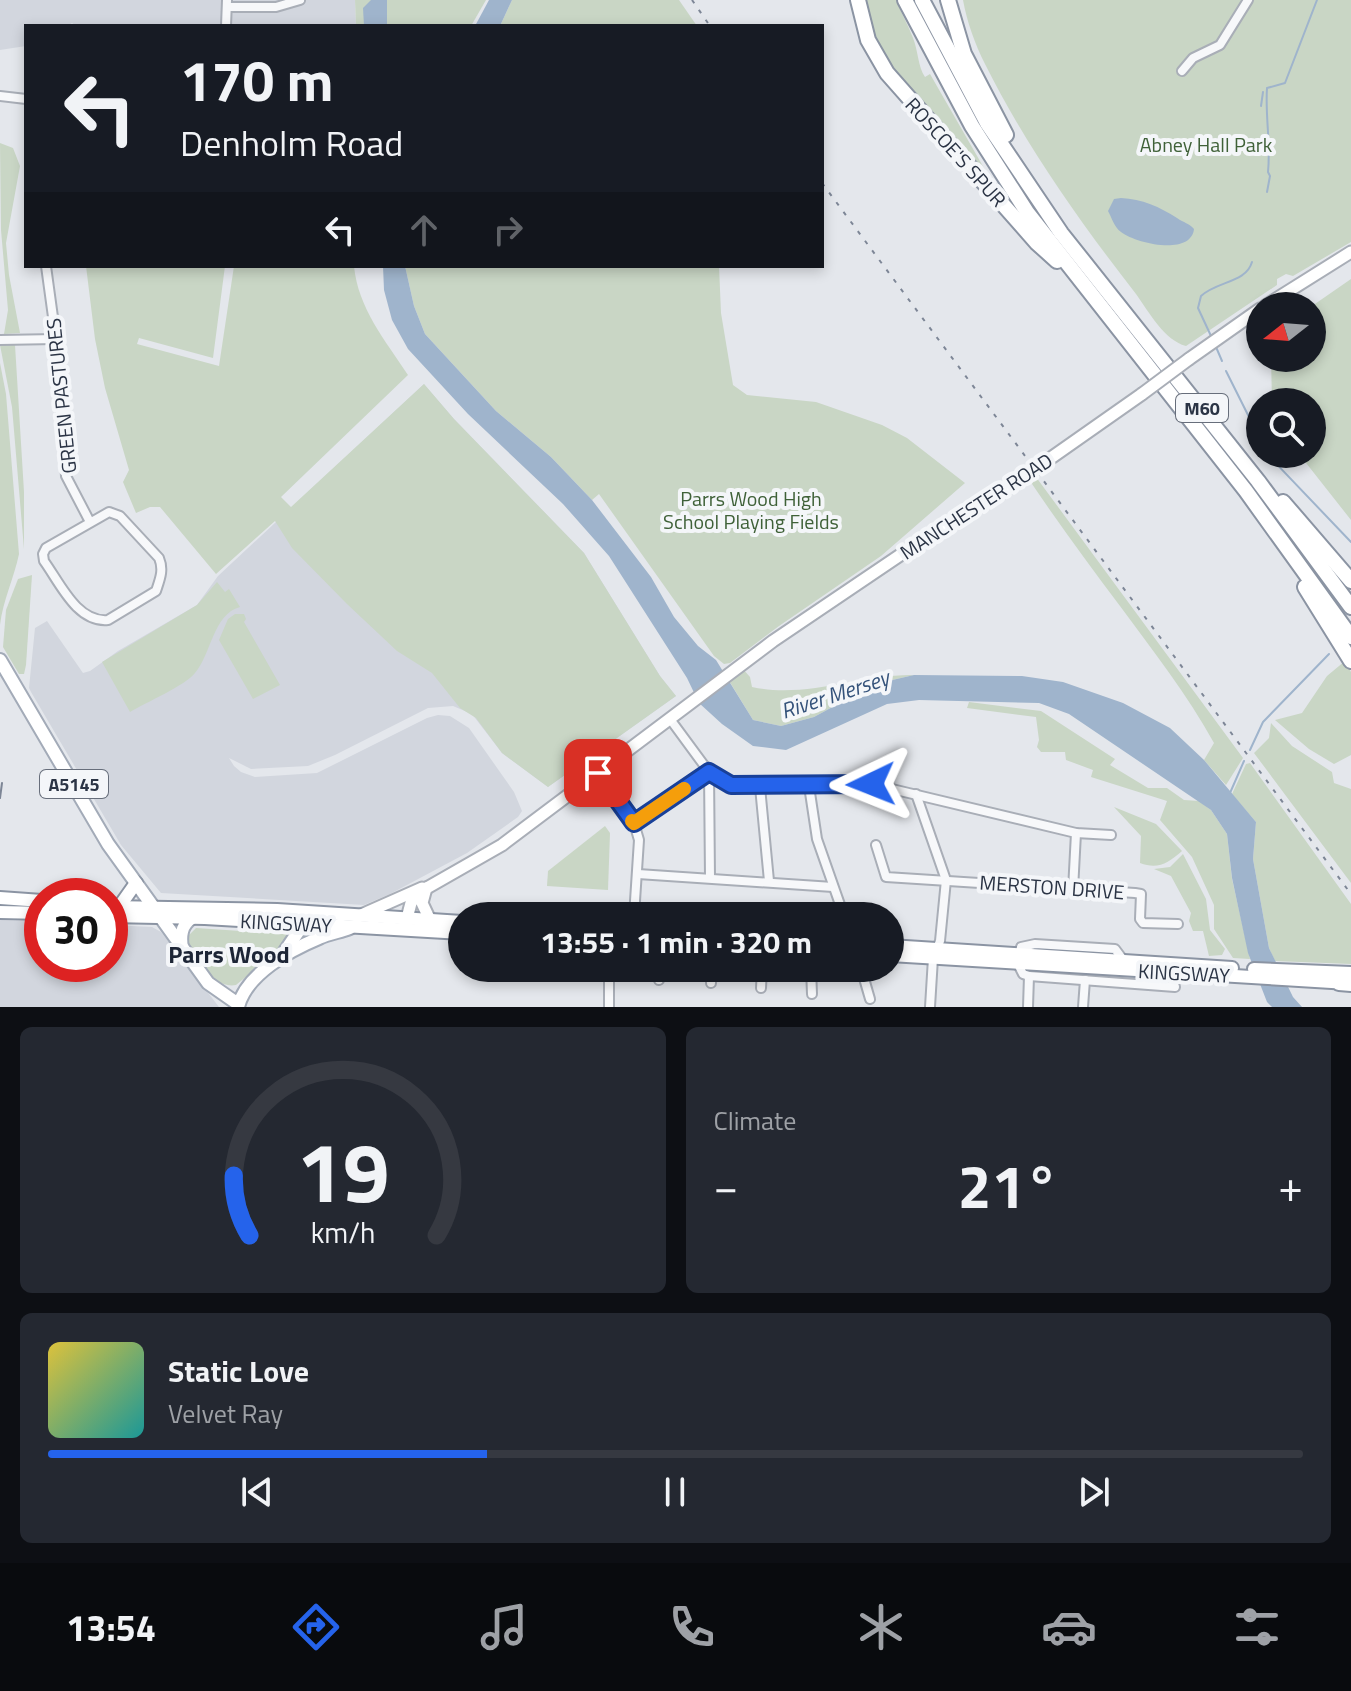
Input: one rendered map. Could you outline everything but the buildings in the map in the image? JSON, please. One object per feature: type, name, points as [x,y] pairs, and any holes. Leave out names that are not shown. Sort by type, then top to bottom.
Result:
[{"type":"highway","name":"ROSCOE'S SPUR","points":[[858,0],[873,49],[899,89],[1037,243],[1083,286]]},
{"type":"highway","name":"M60","points":[[905,0],[948,84],[999,171],[1083,286],[1246,491],[1351,637]]},
{"type":"highway","name":"M60","points":[[922,0],[987,123],[1061,233],[1258,481],[1351,607]]},
{"type":"highway","name":"ROSCOE'S SPUR","points":[[948,0],[958,39],[971,71],[1061,233]]},
{"type":"highway","name":"M60","points":[[1258,481],[1293,511],[1351,581]]},
{"type":"highway","name":"M60","points":[[1246,491],[1351,661]]},
{"type":"main road","name":"MANCHESTER ROAD","points":[[1287,292],[1351,252]]},
{"type":"main road","name":"MANCHESTER ROAD","points":[[361,915],[427,887],[502,845],[726,675],[907,550],[997,496],[1246,319]]},
{"type":"main road","name":"A5145","points":[[0,660],[108,844],[212,988],[238,1006],[251,982]]},
{"type":"main road","points":[[128,892],[136,883]]},
{"type":"main road","points":[[427,887],[422,903],[430,920]]},
{"type":"main road","points":[[405,925],[411,903],[427,887]]},
{"type":"main road","points":[[0,898],[24,900]]},
{"type":"main road","name":"KINGSWAY","points":[[128,911],[303,918],[353,927],[448,921]]},
{"type":"main road","points":[[0,912],[24,913]]},
{"type":"main road","name":"KINGSWAY","points":[[156,912],[192,918],[361,915],[448,931]]},
{"type":"main road","points":[[182,948],[182,929],[192,918]]},
{"type":"main road","name":"A5145","points":[[276,962],[303,918]]},
{"type":"main road","name":"A5145","points":[[212,988],[228,989],[251,982],[276,962],[321,937],[353,927]]},
{"type":"main road","name":"KINGSWAY","points":[[904,949],[934,954]]},
{"type":"main road","name":"KINGSWAY","points":[[904,955],[1309,976],[1351,973]]},
{"type":"main road","name":"KINGSWAY","points":[[1309,976],[1347,983]]},
{"type":"street","points":[[226,24],[228,4],[276,7],[300,0]]},
{"type":"street","points":[[1182,71],[1193,58],[1220,45],[1248,0]]},
{"type":"street","points":[[0,96],[24,99]]},
{"type":"street","name":"GREEN PASTURES","points":[[46,268],[56,339],[66,476],[90,522]]},
{"type":"street","points":[[0,340],[56,339]]},
{"type":"street","points":[[115,512],[159,558],[162,566],[156,591],[108,620],[99,621],[81,613],[43,558],[46,548],[90,522],[115,512]]},
{"type":"street","points":[[670,719],[709,772],[731,785],[871,784],[1076,833],[1111,835]]},
{"type":"street","points":[[634,823],[709,772]]},
{"type":"street","points":[[709,772],[710,878]]},
{"type":"street","points":[[598,773],[634,823],[639,840],[635,902]]},
{"type":"street","points":[[809,786],[817,839],[839,902]]},
{"type":"street","points":[[760,787],[769,881]]},
{"type":"street","points":[[916,794],[946,880],[940,941],[934,954],[930,1007]]},
{"type":"street","points":[[1073,890],[1076,833]]},
{"type":"street","name":"MERSTON DRIVE","points":[[876,845],[886,877],[1141,894],[1140,919],[1143,923],[1178,924]]},
{"type":"street","points":[[638,874],[833,887]]},
{"type":"street","name":"KINGSWAY","points":[[1018,960],[1025,944],[1035,944],[1115,949],[1121,965]]},
{"type":"street","points":[[1018,960],[1023,974],[1029,976],[1028,1007]]},
{"type":"street","name":"KINGSWAY","points":[[1029,976],[1175,987]]},
{"type":"street","points":[[1083,1007],[1085,980]]},
{"type":"street","points":[[609,982],[609,1007]]},
{"type":"street","points":[[761,982],[761,988]]},
{"type":"street","points":[[812,982],[812,994]]},
{"type":"street","points":[[865,982],[870,999]]},
{"type":"shaded area","points":[[0,0],[355,0],[356,24],[24,24],[24,46],[0,50]]},
{"type":"shaded area","points":[[424,384],[584,553],[660,676],[676,696],[548,787],[502,753],[472,714],[453,706],[428,708],[308,766],[251,769],[229,758],[241,772],[255,777],[317,773],[427,718],[450,716],[469,728],[514,792],[522,811],[467,853],[364,905],[161,893],[121,845],[29,688],[35,628],[47,621],[83,673],[197,605],[218,576]]},
{"type":"shaded area","points":[[0,920],[24,921],[24,982],[128,982],[128,926],[152,927],[161,932],[219,1007],[0,1007]]},
{"type":"green space","points":[[355,0],[486,0],[472,24],[356,24]]},
{"type":"green space","points":[[512,0],[679,0],[696,24],[501,24]]},
{"type":"green space","points":[[861,0],[896,0],[913,38],[925,77],[930,74],[992,182],[922,108],[879,51]]},
{"type":"green space","name":"Abney Hall Park","points":[[963,0],[1351,0],[1351,242],[1293,276],[1286,274],[1277,279],[1277,285],[1267,292],[1246,292],[1246,306],[1186,346],[1178,343],[1152,317],[1036,154],[981,56]]},
{"type":"green space","points":[[0,143],[13,148],[20,166],[6,243],[20,333],[4,334],[8,310],[1,230]]},
{"type":"green space","points":[[86,268],[225,268],[213,358],[139,338],[137,344],[219,366],[234,268],[354,268],[367,310],[408,375],[281,497],[291,507],[424,384],[584,553],[660,676],[676,696],[548,787],[502,753],[476,718],[460,708],[432,673],[397,651],[347,604],[292,548],[275,521],[216,574],[160,507],[150,507],[136,513],[123,482],[129,470],[105,388]]},
{"type":"green space","name":"Parrs Wood High School Playing Fields","points":[[405,268],[719,268],[721,313],[733,385],[747,395],[816,402],[882,425],[907,438],[965,483],[881,556],[730,663],[724,664],[714,656],[599,494],[592,500],[551,457],[496,411],[425,334],[414,306]]},
{"type":"green space","points":[[1351,279],[1351,520],[1310,468],[1326,468],[1326,388],[1272,388],[1271,372],[1326,372],[1326,296]]},
{"type":"green space","points":[[0,345],[15,345],[24,492],[24,549],[12,407]]},
{"type":"green space","points":[[0,363],[6,394],[19,554],[0,625]]},
{"type":"green space","points":[[1036,477],[1243,758],[1226,785],[1204,760],[1214,743],[1204,725],[1030,481]]},
{"type":"green space","points":[[32,575],[26,665],[24,674],[19,674],[3,647],[6,610],[18,579]]},
{"type":"green space","points":[[217,582],[225,592],[229,589],[240,607],[231,611],[218,626],[200,665],[190,678],[130,712],[102,662],[197,605]]},
{"type":"green space","points":[[235,614],[244,614],[244,622],[280,685],[253,699],[219,640],[228,619]]},
{"type":"green space","points":[[1345,661],[1351,672],[1351,755],[1334,764],[1309,749],[1275,720],[1302,713],[1327,676]]},
{"type":"green space","points":[[742,668],[750,677],[752,687],[772,690],[914,675],[875,684],[814,717],[781,726],[753,720],[728,679]]},
{"type":"green space","points":[[969,702],[1041,711],[1115,759],[1110,765],[1148,788],[1167,788],[1184,800],[1199,801],[1211,810],[1227,834],[1232,879],[1250,959],[1233,958],[1214,929],[1214,905],[1192,857],[1160,820],[1167,801],[1091,777],[1093,770],[1066,760],[1065,752],[1041,752],[1037,747],[1036,717],[967,708]]},
{"type":"green space","points":[[1271,723],[1292,746],[1332,772],[1334,783],[1351,789],[1351,883],[1254,753],[1269,738]]},
{"type":"green space","points":[[1250,763],[1351,904],[1351,964],[1275,961],[1269,948],[1253,859],[1256,822],[1232,794],[1246,764]]},
{"type":"green space","points":[[1114,807],[1156,824],[1182,851],[1162,864],[1152,866],[1140,863],[1141,836]]},
{"type":"green space","points":[[605,826],[610,833],[608,890],[547,886],[548,871]]},
{"type":"green space","points":[[1183,854],[1206,899],[1210,930],[1225,949],[1222,955],[1209,956],[1203,931],[1193,931],[1189,921],[1191,913],[1171,876],[1154,869],[1170,867]]},
{"type":"green space","points":[[196,928],[288,934],[277,951],[236,985],[228,985],[208,972],[188,945],[189,935]]},
{"type":"water","points":[[371,0],[387,0],[387,24],[364,24],[363,8]]},
{"type":"water","points":[[489,0],[512,0],[501,24],[476,24]]},
{"type":"water","points":[[1114,199],[1143,202],[1171,214],[1194,229],[1191,237],[1184,243],[1162,245],[1121,232],[1108,211]]},
{"type":"water","points":[[383,268],[405,268],[414,306],[425,334],[496,411],[551,457],[592,500],[651,577],[674,617],[698,646],[716,660],[753,720],[781,726],[814,717],[875,684],[914,675],[1022,676],[1063,682],[1123,703],[1170,728],[1204,760],[1256,822],[1253,859],[1269,948],[1293,997],[1302,1007],[1272,1007],[1267,1002],[1248,953],[1232,878],[1227,834],[1211,810],[1069,714],[1039,703],[919,700],[887,704],[786,750],[753,746],[722,724],[699,703],[687,678],[609,556],[563,504],[468,414],[408,349],[392,320],[384,290]]},
{"type":"waterway","points":[[1267,192],[1270,176],[1267,88],[1285,83],[1317,0]]},
{"type":"waterway","points":[[1261,106],[1263,92]]},
{"type":"waterway","points":[[1211,336],[1198,308],[1201,296],[1244,274],[1252,262]]},
{"type":"waterway","points":[[1216,347],[1222,361]]},
{"type":"waterway","points":[[1226,371],[1246,411]]},
{"type":"waterway","points":[[1280,468],[1351,542]]},
{"type":"waterway","points":[[1250,750],[1263,722],[1329,654]]},
{"type":"waterway","points":[[1230,793],[1244,761]]},
{"type":"tram line","points":[[0,798],[2,783]]},
{"type":"railway","points":[[692,0],[709,24]]},
{"type":"railway","points":[[824,186],[1351,894]]},
{"type":"slow traffic","points":[[632,821],[634,823],[684,789]]},
{"type":"district","name":"Parrs Wood","points":[[229,954]]},
{"type":"route","points":[[598,773],[634,823],[709,772],[731,785],[871,784]]},
{"type":"water label","name":"River Mersey","points":[[835,694]]}]
